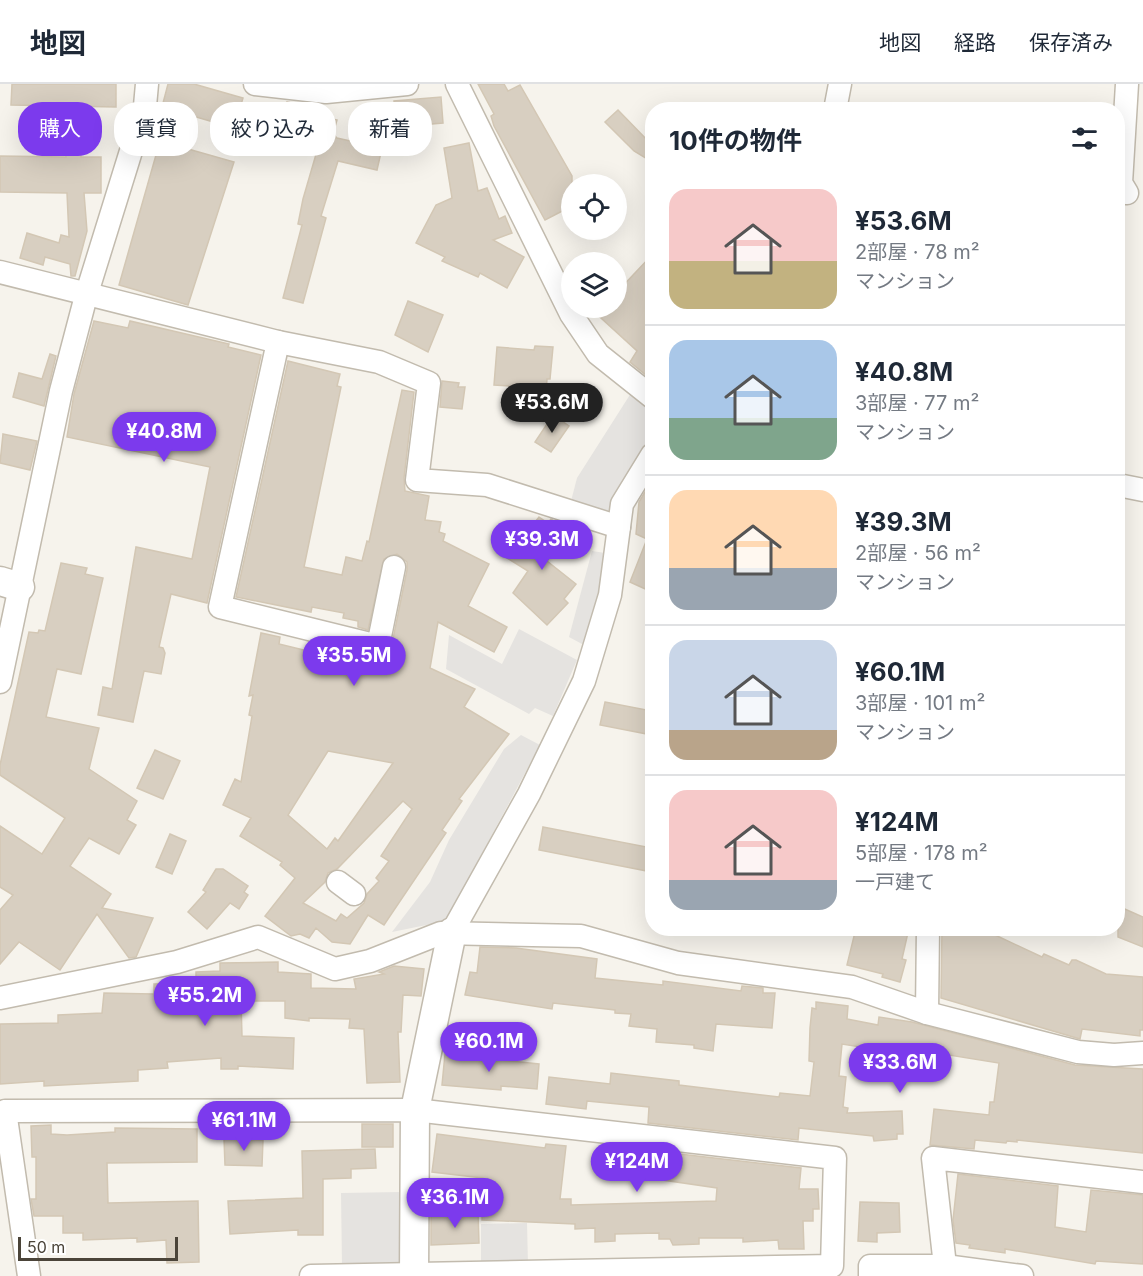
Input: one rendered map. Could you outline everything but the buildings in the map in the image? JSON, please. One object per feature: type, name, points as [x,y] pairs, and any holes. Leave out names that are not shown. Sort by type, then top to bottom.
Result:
[{"type":"street","points":[[0,682],[10,584],[86,296],[145,106],[147,84]]},
{"type":"street","points":[[255,84],[326,92],[407,84]]},
{"type":"street","points":[[456,84],[571,314],[598,354],[645,391]]},
{"type":"street","points":[[837,102],[840,84]]},
{"type":"street","points":[[1125,117],[1127,84]]},
{"type":"street","points":[[0,272],[86,296],[278,342],[379,362],[429,383],[417,480],[487,485],[619,527]]},
{"type":"street","points":[[278,342],[220,607],[378,646],[394,567]]},
{"type":"street","points":[[414,1275],[415,1110],[452,933],[529,794],[584,681],[610,595],[622,504],[645,466]]},
{"type":"street","points":[[1125,486],[1143,490]]},
{"type":"street","points":[[0,998],[177,962],[258,937],[335,969],[370,961],[441,933],[581,936],[678,963],[852,987],[927,1013],[1078,1052],[1114,1055],[1143,1053]]},
{"type":"street","points":[[927,1013],[928,936]]},
{"type":"street","points":[[29,1276],[5,1111],[415,1110],[835,1158],[832,1266],[311,1276]]},
{"type":"street","points":[[945,1266],[933,1158],[1143,1182]]},
{"type":"street","points":[[870,1276],[870,1266],[945,1266],[1022,1276]]},
{"type":"shaded area","points":[[633,390],[645,400],[645,446],[606,516],[570,505],[577,478]]},
{"type":"shaded area","points":[[592,551],[612,554],[589,641],[582,644],[569,637]]},
{"type":"shaded area","points":[[519,629],[577,660],[553,716],[535,708],[529,714],[446,669],[449,635],[502,664]]},
{"type":"shaded area","points":[[521,735],[540,745],[446,921],[392,932],[430,882],[449,840],[504,749]]},
{"type":"shaded area","points":[[401,1192],[402,1266],[342,1266],[341,1193]]},
{"type":"shaded area","points":[[527,1223],[528,1265],[481,1264],[481,1224]]}]
